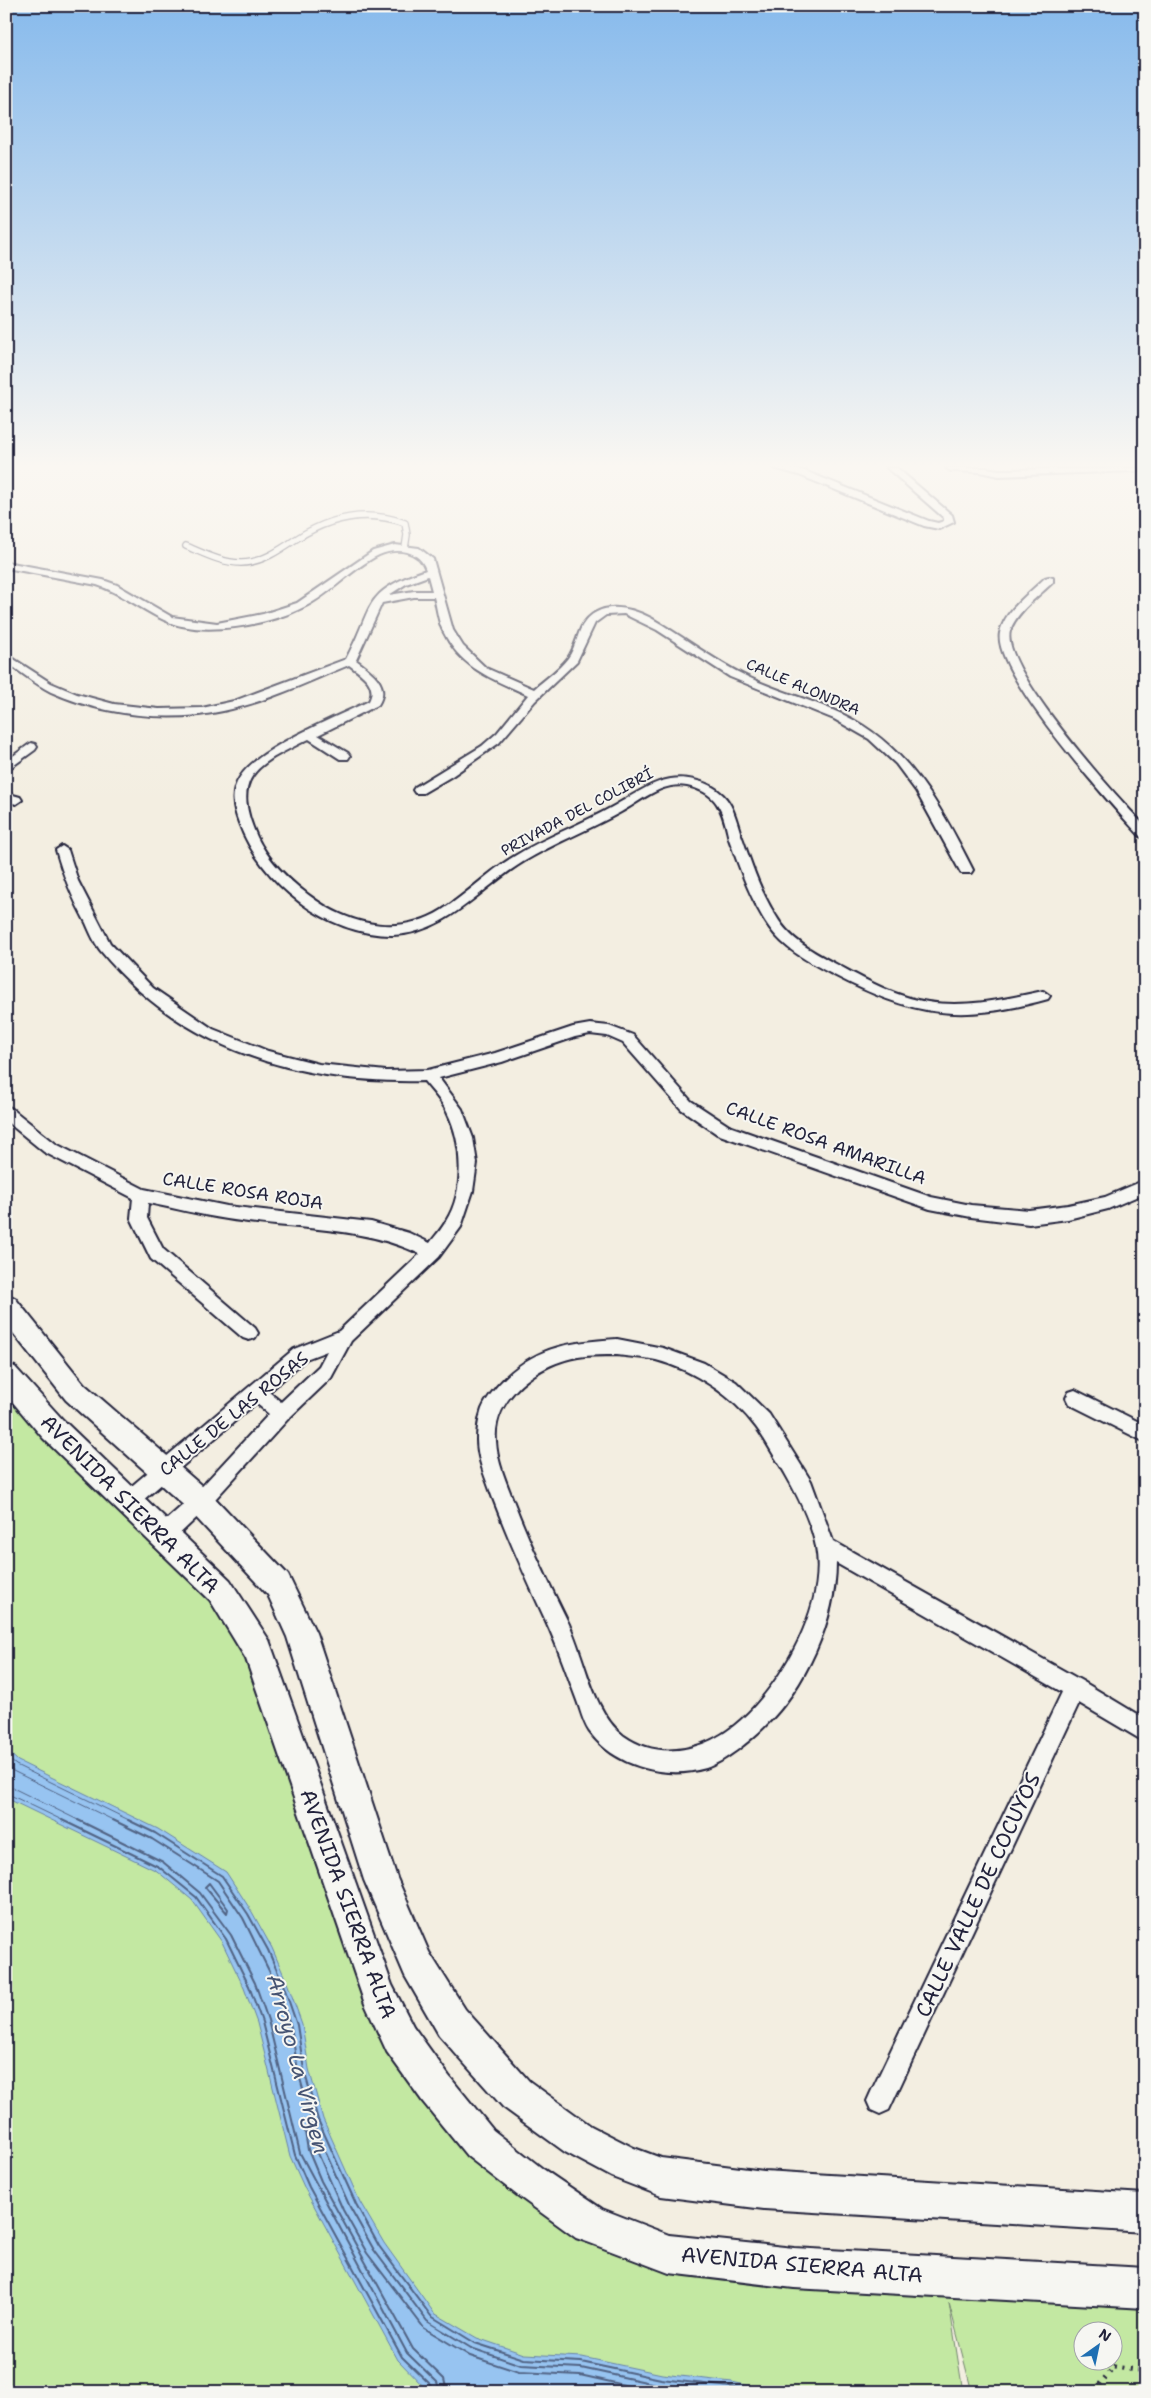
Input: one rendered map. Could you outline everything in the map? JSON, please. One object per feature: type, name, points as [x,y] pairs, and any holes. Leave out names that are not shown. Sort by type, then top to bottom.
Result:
[{"type":"street","points":[[88,580],[113,587],[169,619],[198,626],[238,623],[286,611],[314,597],[338,580]]},
{"type":"street","points":[[6,657],[54,689],[80,699],[110,707],[161,712],[220,708],[239,704],[350,661],[358,648],[378,601],[397,585],[410,580]]},
{"type":"street","points":[[434,580],[448,630],[469,659],[495,677],[535,694]]},
{"type":"street","points":[[1049,580],[1012,617],[1005,631],[1004,643],[1026,689],[1099,785],[1145,834]]},
{"type":"street","points":[[378,601],[414,594],[437,594]]},
{"type":"street","name":"CALLE ALONDRA","points":[[419,790],[472,759],[510,726],[535,694],[573,659],[590,622],[595,617],[610,610],[632,612],[743,679],[777,694],[821,708],[847,719],[868,732],[890,751],[911,776],[966,870]]},
{"type":"street","name":"PRIVADA DEL COLIBRÍ","points":[[350,661],[371,677],[378,686],[379,696],[374,703],[363,710],[280,747],[251,768],[242,780],[238,794],[239,807],[254,846],[272,872],[318,910],[360,927],[380,931],[403,930],[432,921],[445,914],[506,867],[526,855],[617,809],[659,785],[680,781],[707,789],[724,804],[760,898],[775,927],[798,947],[826,965],[862,984],[925,1006],[964,1009],[1002,1005],[1043,996]]},
{"type":"street","points":[[309,734],[344,756]]},
{"type":"street","points":[[6,767],[31,747]]},
{"type":"street","name":"CALLE ROSA AMARILLA","points":[[62,850],[71,881],[104,946],[148,991],[208,1033],[265,1056],[319,1069],[386,1076],[428,1075],[496,1058],[573,1032],[590,1030],[609,1031],[628,1039],[686,1105],[723,1130],[930,1203],[971,1211],[1029,1217],[1068,1212],[1108,1203],[1145,1186]]},
{"type":"street","name":"CALLE DE LAS ROSAS","points":[[164,1534],[200,1502],[282,1413],[325,1372],[345,1336],[433,1252],[455,1222],[465,1191],[469,1163],[465,1138],[454,1109],[428,1075]]},
{"type":"street","name":"CALLE ROSA ROJA","points":[[6,1112],[50,1148],[142,1195],[227,1213],[371,1229],[403,1238],[433,1252]]},
{"type":"street","points":[[142,1195],[139,1218],[157,1254],[248,1333]]},
{"type":"street","points":[[6,1305],[75,1392],[163,1472],[200,1502],[250,1553],[278,1585],[301,1633],[381,1880],[417,1964],[452,2022],[516,2094],[578,2139],[625,2164],[661,2177],[764,2190],[1145,2213]]},
{"type":"street","name":"CALLE DE LAS ROSAS","points":[[128,1501],[257,1393],[300,1354],[345,1336]]},
{"type":"street","points":[[826,1547],[826,1583],[817,1620],[795,1672],[770,1707],[746,1730],[705,1757],[670,1762],[640,1756],[616,1743],[596,1723],[563,1634],[520,1545],[491,1467],[486,1438],[491,1410],[502,1393],[526,1370],[546,1358],[578,1349],[617,1347],[657,1353],[690,1366],[730,1388],[762,1420],[804,1487],[826,1547],[1075,1688],[1145,1731]]},
{"type":"street","name":"AVENIDA SIERRA ALTA","points":[[6,1376],[53,1429],[220,1590],[258,1651],[377,1992],[400,2038],[436,2089],[480,2143],[530,2182],[590,2224],[669,2254],[794,2268],[1145,2288]]},
{"type":"street","points":[[257,1393],[282,1413]]},
{"type":"street","points":[[1075,1398],[1145,1434]]},
{"type":"street","name":"CALLE VALLE DE COCUYOS","points":[[880,2101],[1075,1688]]},
{"type":"path","points":[[1101,2392],[1100,2384],[1114,2367],[1145,2371]]},
{"type":"green space","points":[[6,1369],[220,1590],[351,1921],[436,2089],[590,2224],[1145,2305],[1145,2392],[972,2392],[949,2303],[963,2392],[6,2392]]},
{"type":"water","name":"Arroyo La Virgen","points":[[6,1750],[18,1761],[158,1829],[226,1872],[252,1912],[272,1948],[288,1985],[302,2024],[309,2069],[323,2119],[360,2202],[384,2243],[434,2313],[477,2338],[524,2354],[582,2357],[662,2374],[732,2382],[777,2392],[433,2392],[425,2388],[398,2360],[305,2189],[290,2156],[257,2023],[244,1988],[222,1942],[192,1900],[157,1871],[6,1798]]}]
